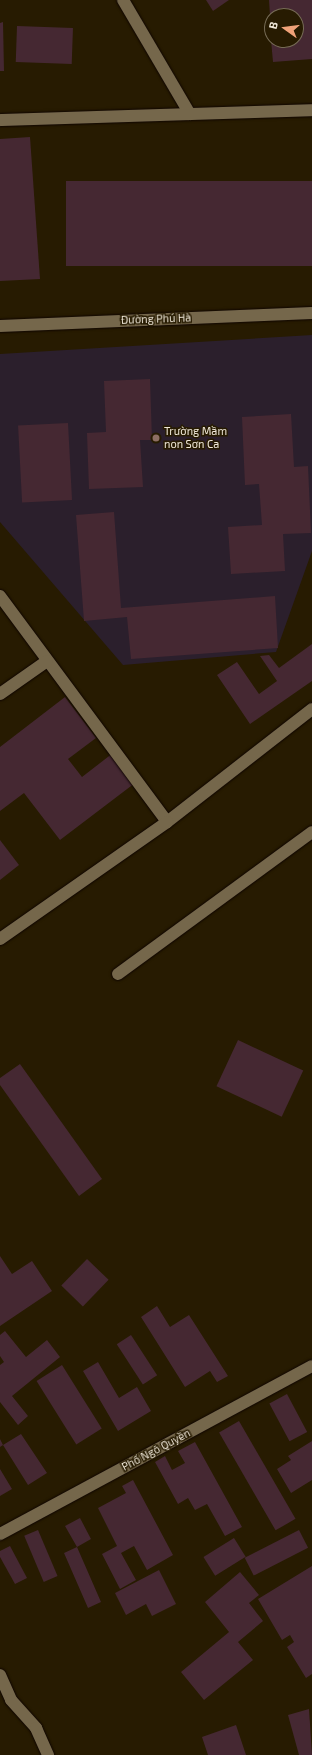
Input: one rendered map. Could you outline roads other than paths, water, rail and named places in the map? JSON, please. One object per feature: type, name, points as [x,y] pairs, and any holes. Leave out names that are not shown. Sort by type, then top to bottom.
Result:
[{"type":"street","points":[[123,0],[190,114]]},
{"type":"street","points":[[0,120],[312,110]]},
{"type":"street","name":"Đường Phú Hà","points":[[0,326],[312,312]]},
{"type":"street","points":[[0,596],[167,822]]},
{"type":"street","points":[[0,694],[47,661]]},
{"type":"street","points":[[0,939],[167,822],[312,709]]},
{"type":"street","points":[[118,974],[312,832]]},
{"type":"street","name":"Phố Ngô Quyền","points":[[0,1534],[312,1366]]},
{"type":"street","points":[[0,1675],[11,1700],[36,1728],[48,1755]]},
{"type":"place","name":"Trường Mầm non Sơn Ca","points":[[156,438]]}]
